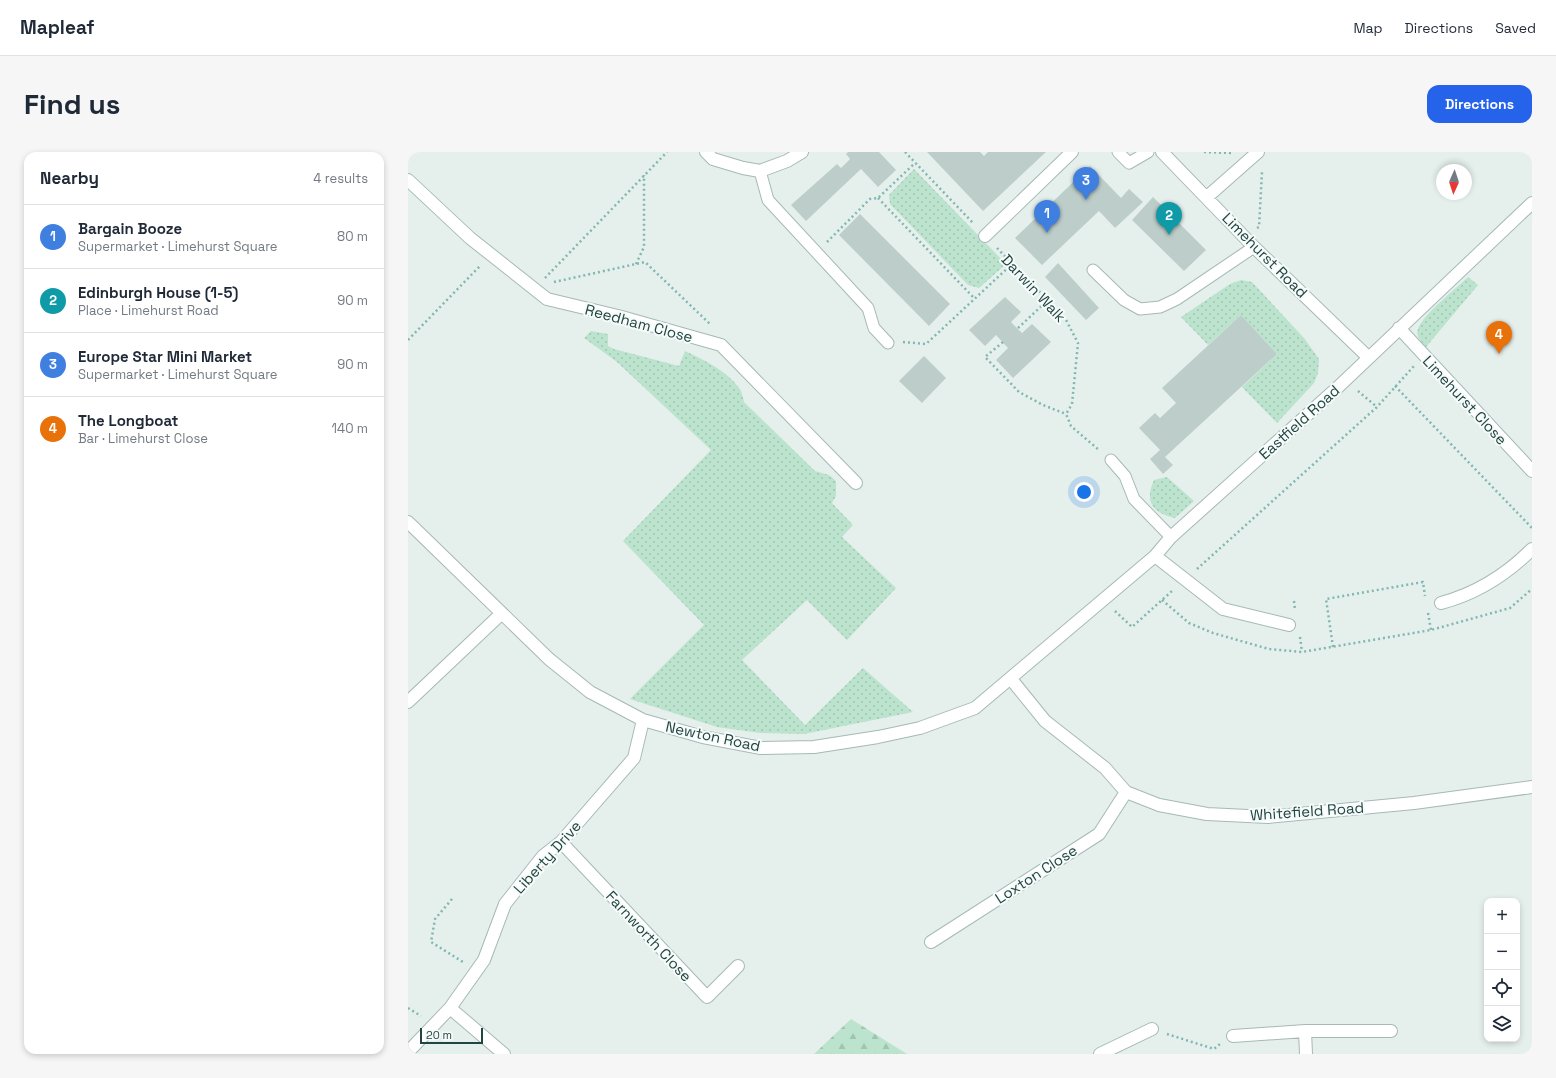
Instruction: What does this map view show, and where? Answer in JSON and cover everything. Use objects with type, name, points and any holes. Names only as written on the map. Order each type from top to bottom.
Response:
[{"type":"street","points":[[706,152],[713,158],[743,168],[760,171],[787,161],[802,152]]},
{"type":"street","points":[[985,236],[1072,152]]},
{"type":"street","name":"Limehurst Road","points":[[1162,152],[1250,243],[1368,357]]},
{"type":"street","points":[[1207,197],[1257,153]]},
{"type":"street","name":"Reedham Close","points":[[408,180],[470,238],[535,287],[547,299],[618,316],[721,345],[856,483]]},
{"type":"street","name":"Eastfield Road","points":[[1061,635],[1155,556],[1171,537],[1336,389],[1532,203]]},
{"type":"street","name":"Limehurst Close","points":[[1399,328],[1532,471]]},
{"type":"street","name":"Newton Road","points":[[408,522],[549,659],[590,692],[643,720],[703,737],[761,748],[814,747],[920,728],[975,708],[1061,635]]},
{"type":"street","points":[[1441,603],[1464,596],[1488,583],[1532,549]]},
{"type":"street","points":[[1155,556],[1223,609],[1289,625]]},
{"type":"street","points":[[408,702],[501,614]]},
{"type":"street","name":"Whitefield Road","points":[[1011,679],[1045,722],[1105,768],[1126,792],[1159,806],[1207,814],[1268,817],[1414,803],[1532,787]]},
{"type":"street","name":"Liberty Drive","points":[[408,1052],[450,1008],[484,960],[505,904],[543,856],[561,842],[634,758],[643,720]]},
{"type":"street","name":"Loxton Close","points":[[931,942],[1099,834],[1126,792]]},
{"type":"street","name":"Farnworth Close","points":[[561,842],[707,998],[738,966]]},
{"type":"street","points":[[450,1008],[504,1054]]},
{"type":"street","points":[[1100,1054],[1152,1029]]},
{"type":"street","points":[[1305,1031],[1306,1054]]},
{"type":"street","points":[[1233,1036],[1305,1031],[1391,1031]]},
{"type":"lane","points":[[1118,152],[1128,163],[1148,152]]},
{"type":"lane","points":[[760,171],[768,200],[868,308],[874,328],[888,343]]},
{"type":"lane","points":[[1093,270],[1124,300],[1140,309],[1160,307],[1177,298],[1250,243]]},
{"type":"lane","points":[[1111,460],[1125,476],[1134,499],[1171,537]]},
{"type":"path","points":[[535,287],[667,152]]},
{"type":"path","name":"Darwin Walk","points":[[905,152],[1065,318],[1078,343],[1072,404],[1066,414]]},
{"type":"path","points":[[1204,152],[1238,153]]},
{"type":"path","points":[[1250,243],[1259,226],[1260,174],[1266,167],[1257,153]]},
{"type":"path","points":[[817,253],[870,199],[878,198],[915,162]]},
{"type":"path","points":[[636,264],[644,247],[644,175]]},
{"type":"path","points":[[878,198],[975,299]]},
{"type":"path","points":[[408,340],[491,254]]},
{"type":"path","points":[[535,287],[645,262],[725,339],[721,345]]},
{"type":"path","points":[[888,343],[911,342],[926,344],[1012,264]]},
{"type":"path","points":[[1018,328],[1048,300]]},
{"type":"path","points":[[1003,342],[985,357],[1019,392],[1043,405],[1066,414],[1071,426],[1111,460]]},
{"type":"path","points":[[1111,608],[1132,627],[1377,407],[1424,356]]},
{"type":"path","points":[[1395,386],[1532,528]]},
{"type":"path","points":[[1336,389],[1346,401],[1359,391],[1377,407]]},
{"type":"path","points":[[1333,647],[1326,599],[1423,582],[1426,603]]},
{"type":"path","points":[[1162,600],[1189,623],[1213,633],[1269,649],[1302,652],[1431,630],[1510,608],[1532,589]]},
{"type":"path","points":[[1428,610],[1431,630]]},
{"type":"path","points":[[452,899],[435,919],[431,942],[476,970]]},
{"type":"path","points":[[1152,1029],[1214,1049],[1233,1036]]},
{"type":"green space","points":[[914,169],[1006,264],[979,288],[968,285],[890,204],[889,195]]},
{"type":"green space","points":[[1468,277],[1478,285],[1426,347],[1419,339],[1417,334],[1421,323],[1433,309]]},
{"type":"green space","points":[[1241,280],[1252,282],[1304,338],[1319,359],[1318,373],[1314,383],[1277,423],[1242,387],[1277,354],[1241,315],[1208,345],[1181,317],[1230,284]]},
{"type":"green space","points":[[591,331],[608,334],[608,346],[614,349],[679,366],[685,351],[714,366],[728,376],[740,389],[744,402],[815,471],[829,475],[836,481],[836,496],[832,503],[853,525],[842,537],[896,588],[847,640],[807,600],[742,660],[805,725],[863,668],[913,712],[804,734],[760,733],[717,727],[630,699],[704,625],[623,541],[711,450],[617,362],[584,338]]},
{"type":"green space","points":[[1167,477],[1194,501],[1175,518],[1167,516],[1156,510],[1150,500],[1151,488],[1154,480]]},
{"type":"green space","points":[[851,1019],[907,1054],[814,1054]]},
{"type":"building","points":[[848,152],[879,152],[896,170],[878,187],[861,169],[806,221],[791,205],[837,164],[841,168],[850,159],[846,154]]},
{"type":"building","points":[[927,152],[980,152],[984,156],[988,152],[1046,152],[983,211]]},
{"type":"building","points":[[1090,166],[1121,198],[1129,189],[1143,202],[1115,228],[1099,211],[1042,265],[1015,238]]},
{"type":"building","points":[[1153,197],[1206,250],[1184,271],[1132,220]]},
{"type":"building","points":[[860,214],[950,304],[929,326],[839,235]]},
{"type":"building","points":[[1058,263],[1099,308],[1086,320],[1045,277]]},
{"type":"building","points":[[1005,297],[1021,312],[1011,322],[1022,333],[1032,324],[1051,342],[1013,378],[996,360],[1008,348],[996,335],[985,346],[969,330]]},
{"type":"building","points":[[1241,315],[1277,354],[1165,457],[1173,465],[1163,474],[1150,459],[1160,450],[1139,428],[1155,413],[1160,418],[1176,403],[1162,388]]},
{"type":"building","points":[[924,356],[946,378],[922,403],[899,381]]},
{"type":"place","name":"Europe Star Mini Market","points":[[1086,200]]},
{"type":"place","name":"Bargain Booze","points":[[1047,233]]},
{"type":"place","name":"Edinburgh House (1-5)","points":[[1169,235]]},
{"type":"place","name":"The Longboat","points":[[1499,354]]}]
